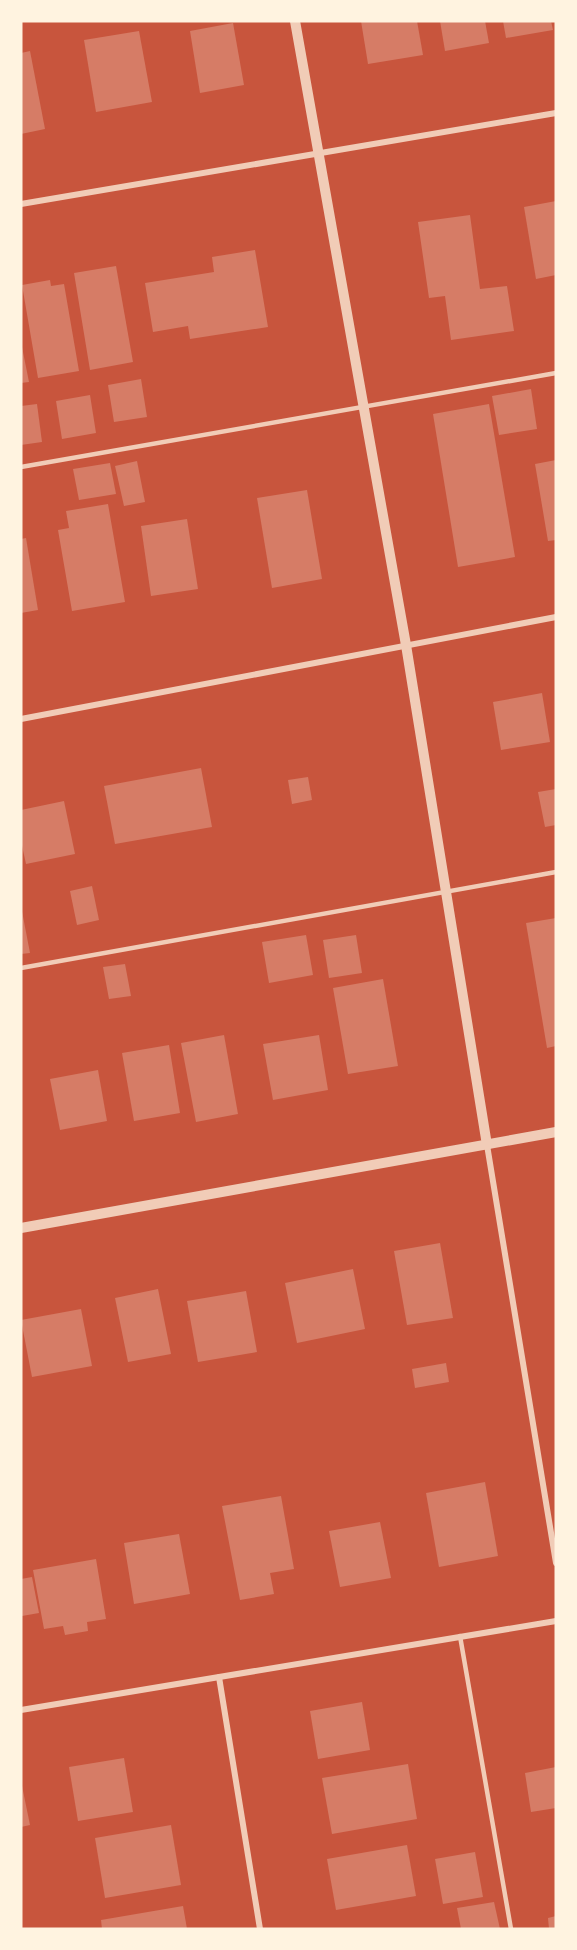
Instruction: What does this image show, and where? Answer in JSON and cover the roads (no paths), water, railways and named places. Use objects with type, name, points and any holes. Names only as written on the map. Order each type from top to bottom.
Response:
[{"type":"street","points":[[295,21],[406,645],[556,1563]]},
{"type":"street","points":[[21,204],[556,113]]},
{"type":"street","points":[[21,719],[556,617]]},
{"type":"street","points":[[21,1228],[556,1132]]},
{"type":"street","points":[[21,1710],[556,1621]]},
{"type":"street","points":[[219,1677],[260,1929]]},
{"type":"lane","points":[[21,467],[556,373]]},
{"type":"lane","points":[[21,968],[556,872]]},
{"type":"lane","points":[[460,1636],[511,1929]]}]
